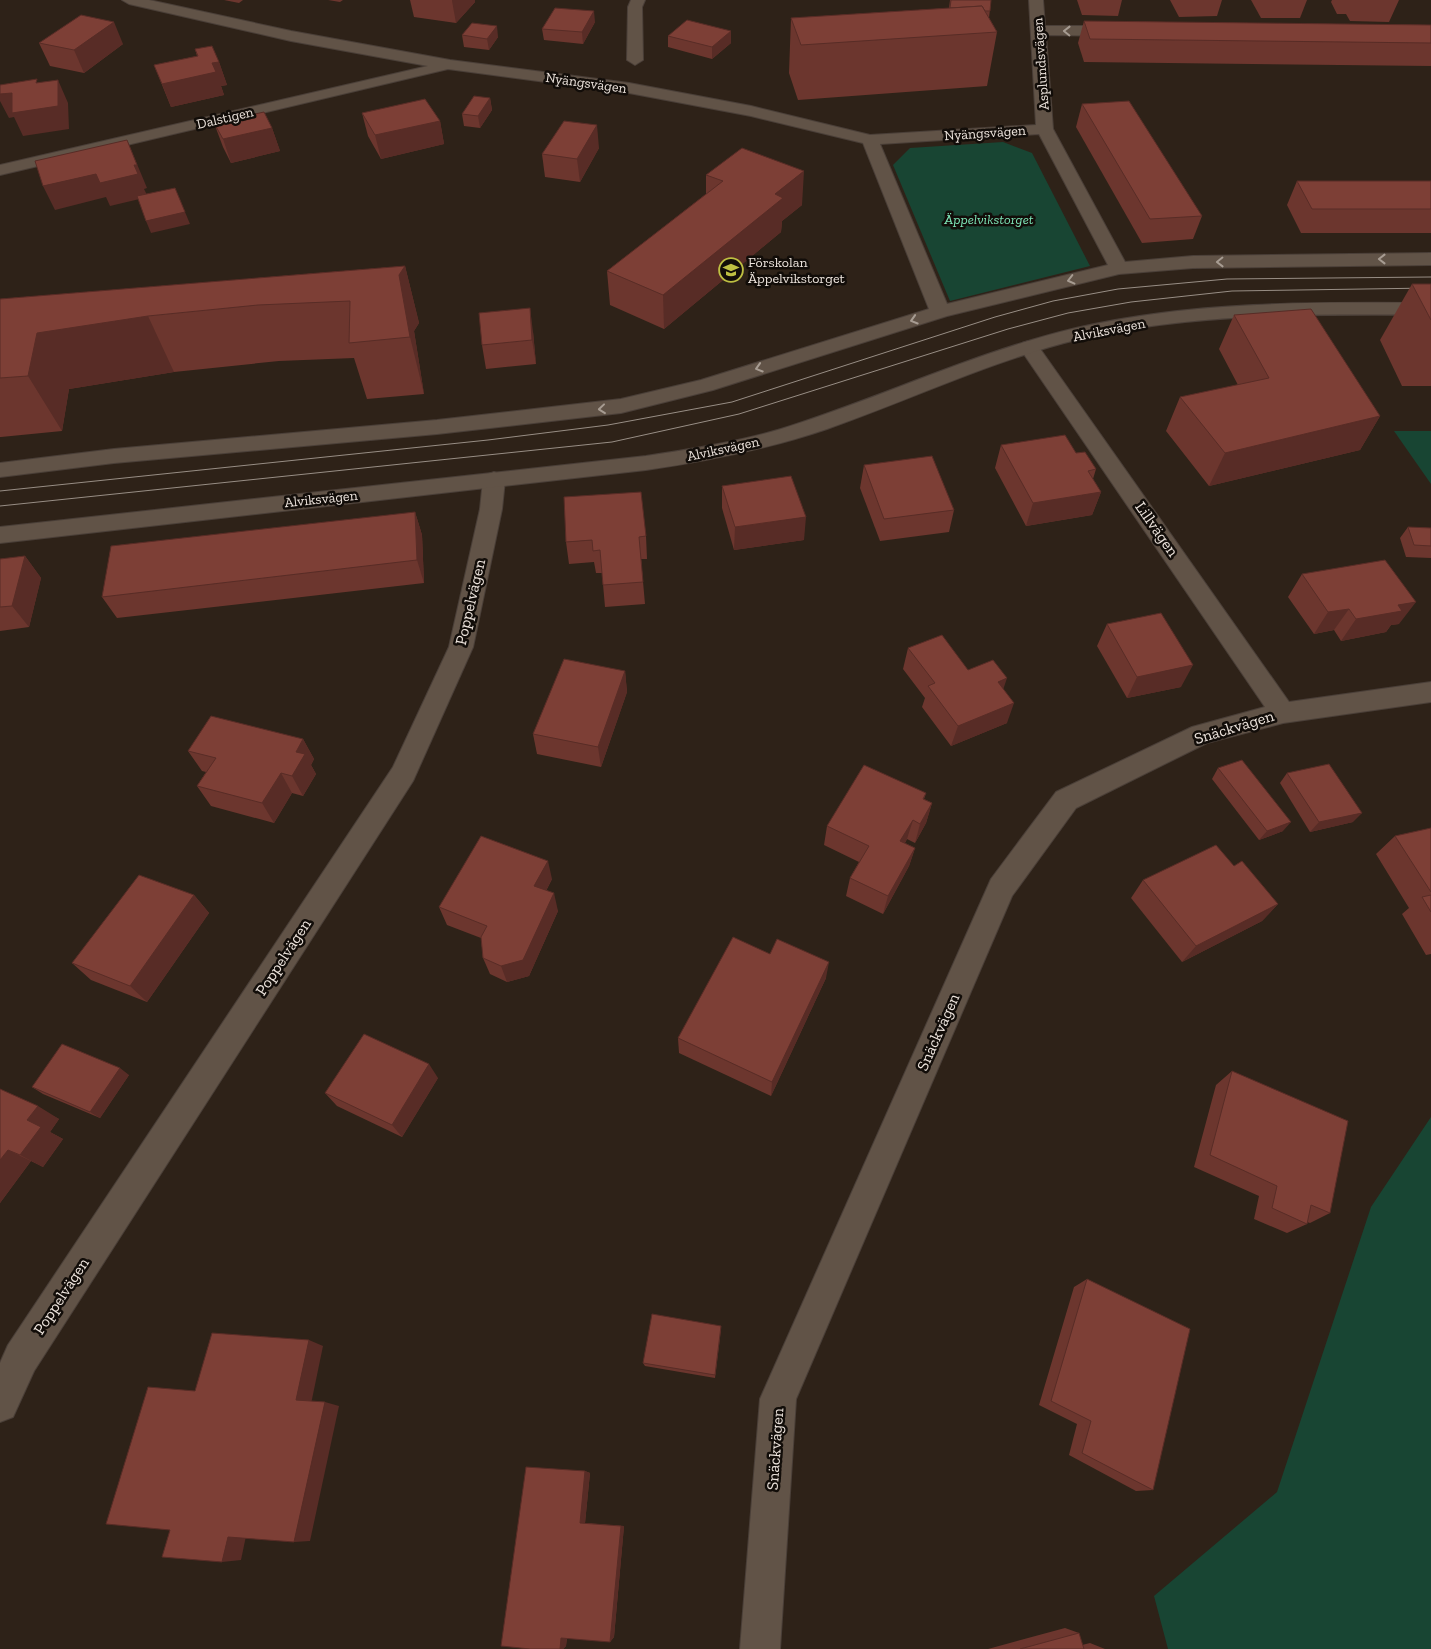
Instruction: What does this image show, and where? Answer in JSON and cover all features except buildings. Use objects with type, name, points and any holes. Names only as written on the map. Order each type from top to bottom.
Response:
[{"type":"street","name":"Nyängsvägen","points":[[129,0],[291,36],[450,65],[629,88],[751,111],[870,140],[1045,129]]},
{"type":"street","points":[[635,60],[634,6],[638,0]]},
{"type":"street","name":"Asplundsvägen","points":[[1036,0],[1045,129]]},
{"type":"street","points":[[1039,30],[1138,31]]},
{"type":"street","name":"Dalstigen","points":[[0,170],[450,65]]},
{"type":"street","points":[[1045,129],[1119,268]]},
{"type":"street","points":[[870,140],[940,312]]},
{"type":"street","points":[[0,470],[114,456],[437,428],[621,406],[706,385],[940,312],[1119,268],[1193,262],[1431,260]]},
{"type":"street","name":"Alviksvägen","points":[[0,535],[717,453],[819,424],[1029,347],[1088,332],[1200,316],[1255,312],[1431,309]]},
{"type":"street","name":"Lillvägen","points":[[1029,347],[1283,713]]},
{"type":"street","name":"Poppelvägen","points":[[0,1404],[21,1358],[404,773],[461,647],[492,509],[494,480]]},
{"type":"street","name":"Snäckvägen","points":[[760,1649],[778,1398],[1001,888],[1066,800],[1201,734],[1283,713],[1431,692]]},
{"type":"green space","name":"Äppelvikstorget","points":[[1003,142],[1032,153],[1090,266],[950,301],[893,165],[910,148]]},
{"type":"green space","points":[[1394,431],[1431,431],[1431,484]]},
{"type":"green space","points":[[1431,1117],[1431,1649],[1168,1649],[1154,1596],[1277,1492],[1371,1207]]},
{"type":"tram line","points":[[0,491],[488,440],[608,425],[732,402],[995,317],[1053,301],[1118,289],[1227,279],[1431,277]]},
{"type":"tram line","points":[[0,506],[612,442],[739,414],[1008,329],[1068,313],[1131,302],[1232,291],[1431,288]]},
{"type":"place","name":"Förskolan Äppelvikstorget","points":[[731,270]]}]
